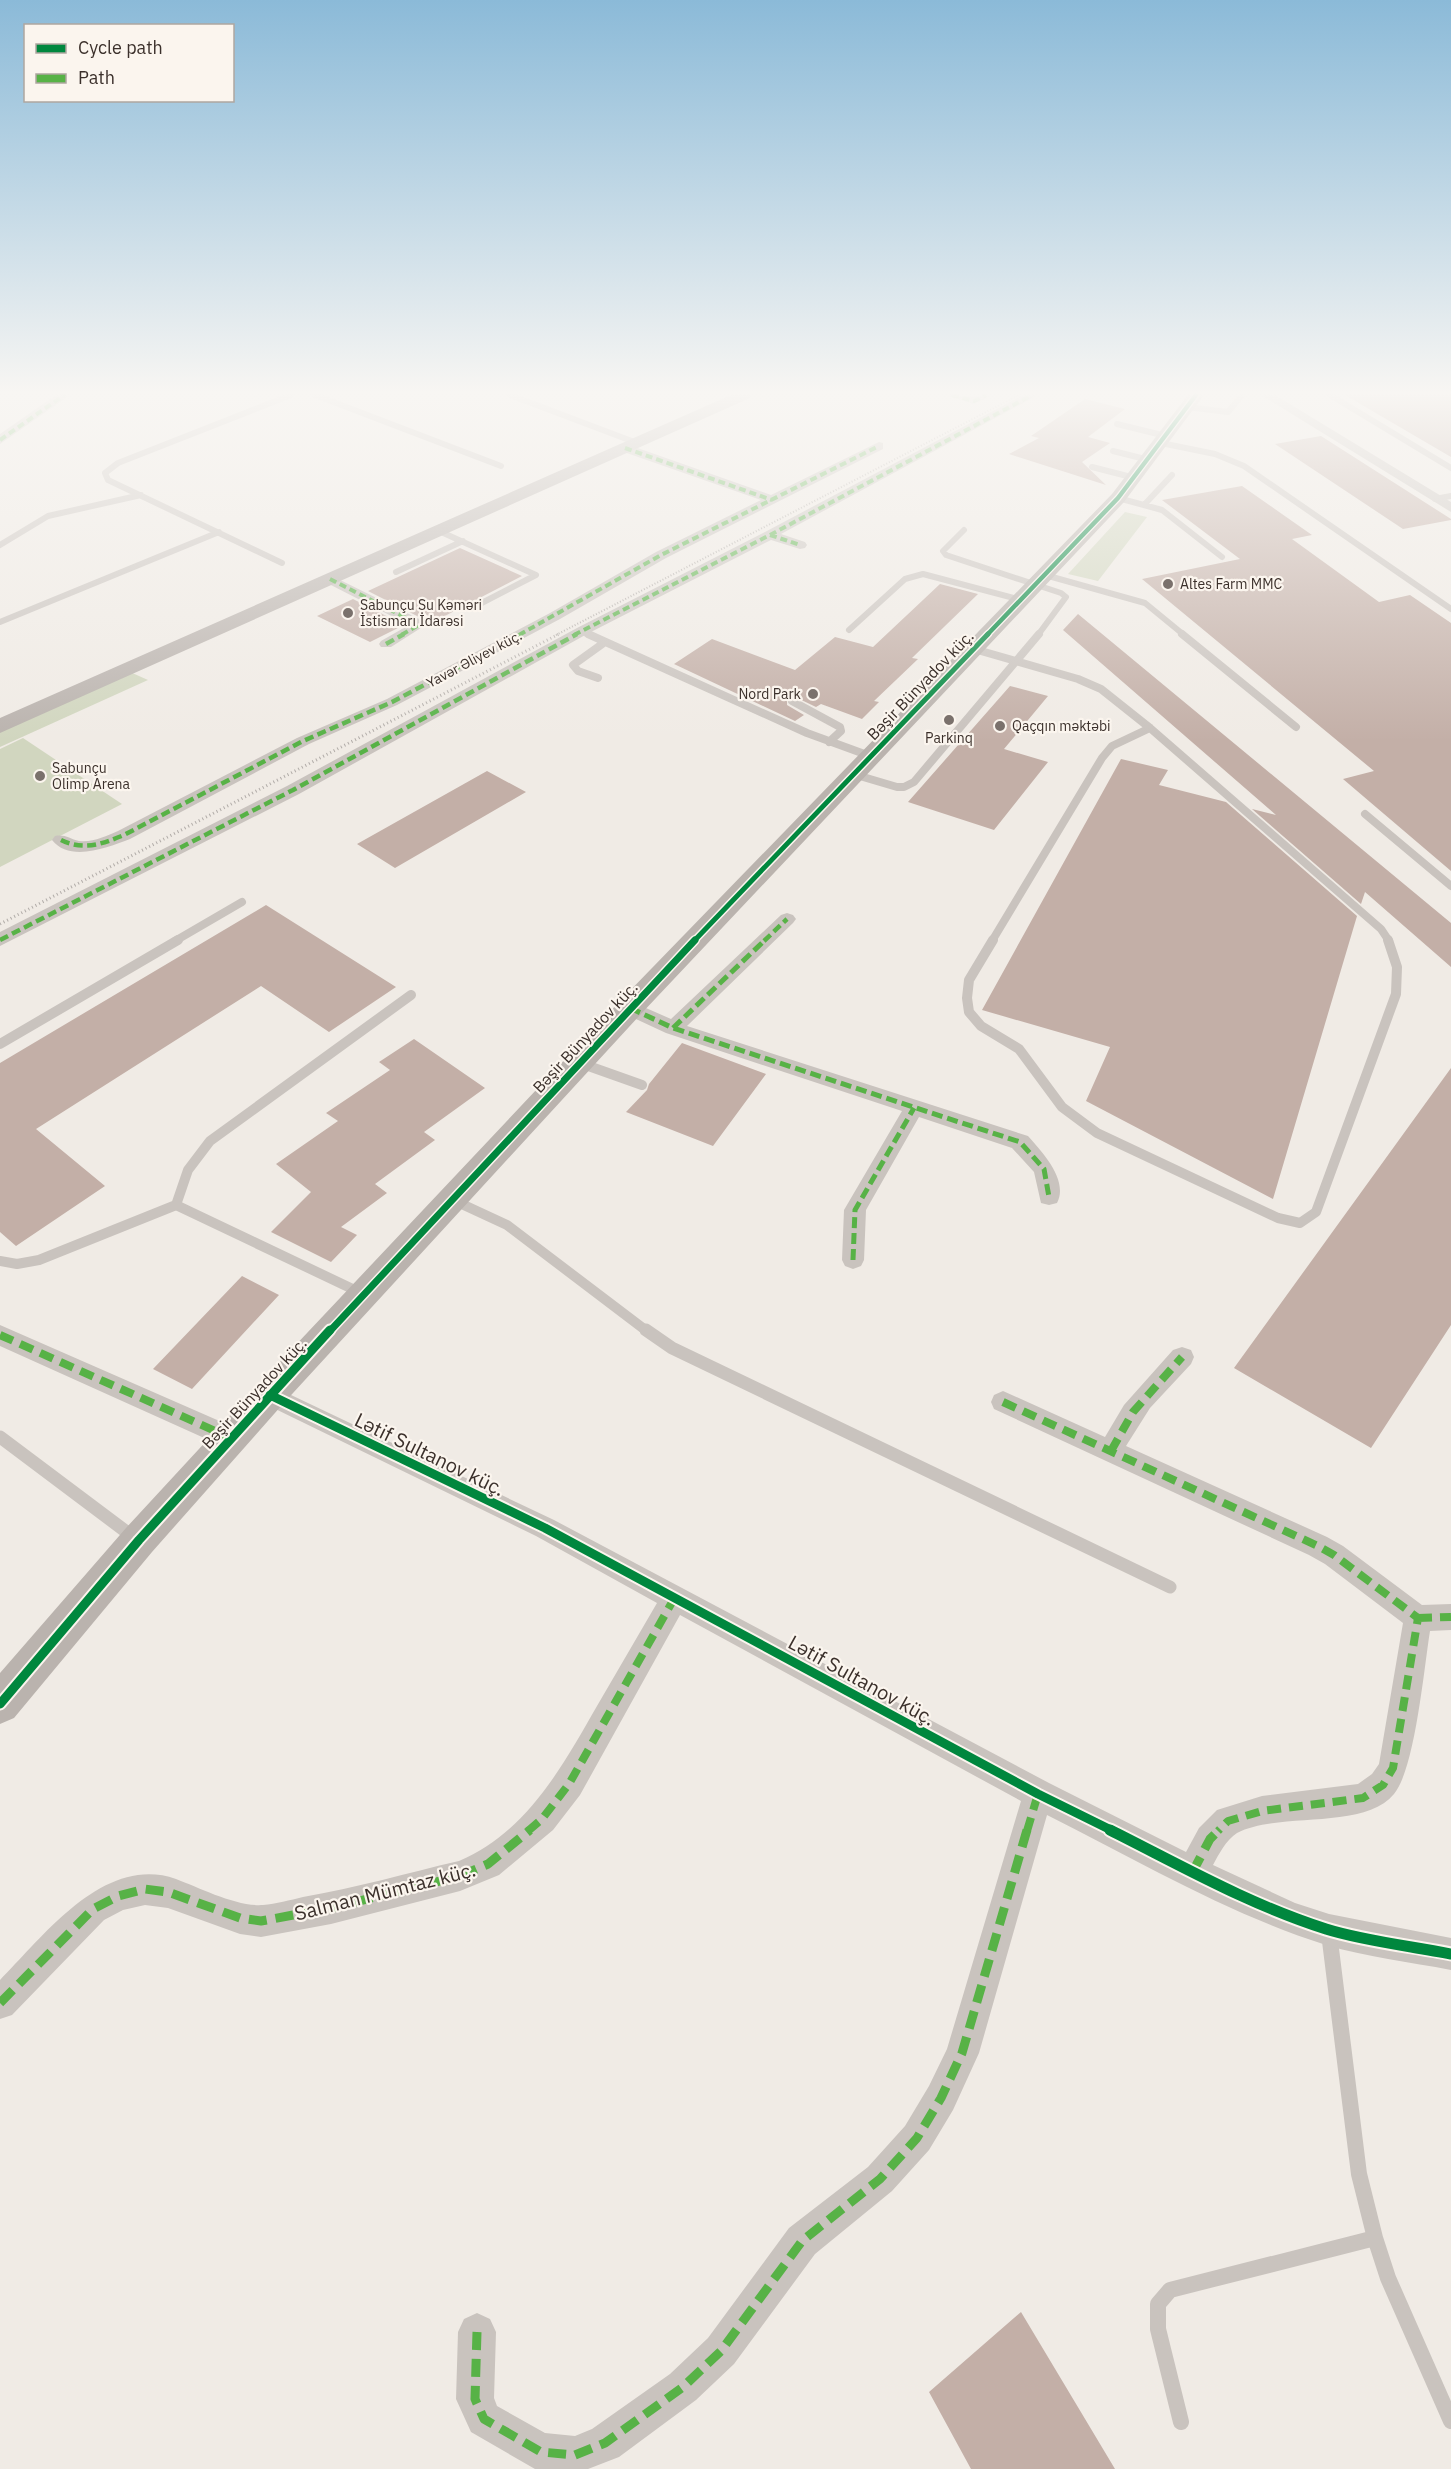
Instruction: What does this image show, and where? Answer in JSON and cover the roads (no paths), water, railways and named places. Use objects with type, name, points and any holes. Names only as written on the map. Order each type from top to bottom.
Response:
[{"type":"street","points":[[0,726],[485,510]]},
{"type":"street","name":"Yavər Əliyev küç.","points":[[61,840],[73,847],[86,848],[124,835],[303,741],[392,702],[555,616],[661,555],[751,510]]},
{"type":"street","points":[[0,940],[293,790],[582,631],[816,510]]},
{"type":"street","name":"Bəşir Bünyadov küç.","points":[[0,1704],[139,1540],[270,1395],[630,1008],[1033,587],[1110,510]]},
{"type":"street","points":[[770,535],[800,545]]},
{"type":"street","points":[[330,579],[414,622],[417,626],[411,632],[386,644]]},
{"type":"street","points":[[673,1028],[788,919]]},
{"type":"street","points":[[630,1008],[673,1028],[1020,1142],[1044,1169],[1049,1197]]},
{"type":"street","points":[[853,1260],[855,1210],[914,1108]]},
{"type":"street","points":[[0,1335],[231,1438]]},
{"type":"street","points":[[1111,1451],[1119,1429],[1182,1358]]},
{"type":"street","name":"Lətif Sultanov küç.","points":[[270,1395],[545,1528],[1038,1794],[1192,1873],[1293,1918],[1329,1929],[1451,1954]]},
{"type":"street","points":[[1003,1402],[1318,1546],[1334,1555],[1418,1618],[1451,1617]]},
{"type":"street","name":"Salman Mümtaz küç.","points":[[0,2003],[93,1909],[118,1896],[145,1889],[168,1892],[240,1918],[261,1921],[331,1908],[460,1876],[488,1864],[542,1819],[569,1784],[675,1597]]},
{"type":"street","points":[[1192,1873],[1210,1839],[1228,1821],[1262,1811],[1363,1798],[1383,1785],[1393,1768],[1418,1618]]},
{"type":"street","points":[[477,2332],[475,2399],[484,2419],[541,2452],[574,2455],[605,2443],[683,2387],[721,2351],[802,2241],[888,2171],[917,2138],[941,2098],[962,2053],[1038,1794]]},
{"type":"lane","points":[[0,545],[48,516],[74,510]]},
{"type":"lane","points":[[173,510],[282,563]]},
{"type":"lane","points":[[1166,510],[1168,514],[1222,557]]},
{"type":"lane","points":[[1308,510],[1451,609]]},
{"type":"lane","points":[[582,631],[829,742],[897,787],[908,786],[1017,662],[1066,600],[1061,593],[1033,587],[946,555],[943,551],[964,530]]},
{"type":"lane","points":[[439,531],[536,575],[472,608]]},
{"type":"lane","points":[[0,622],[219,532]]},
{"type":"lane","points":[[396,572],[463,541]]},
{"type":"lane","points":[[849,630],[905,579],[915,574],[1133,598],[1145,603],[1296,728]]},
{"type":"lane","points":[[597,678],[578,671],[573,665],[605,642]]},
{"type":"lane","points":[[974,649],[1078,680],[1101,689],[1116,699],[1150,728],[1381,929],[1394,947],[1400,967],[1396,994],[1316,1212],[1300,1223],[1278,1218],[1074,1120],[1054,1099],[1018,1047],[1001,1036],[981,1028],[971,1015],[966,1003],[969,980],[1102,758],[1112,746],[1150,728]]},
{"type":"lane","points":[[792,701],[840,727],[841,731],[829,742]]},
{"type":"lane","points":[[1365,814],[1451,886]]},
{"type":"lane","points":[[0,1044],[242,902]]},
{"type":"lane","points":[[176,1205],[184,1175],[193,1158],[210,1141],[411,995]]},
{"type":"lane","points":[[580,1062],[642,1085]]},
{"type":"lane","points":[[453,1200],[507,1225],[632,1321],[672,1348],[1170,1587]]},
{"type":"lane","points":[[0,1262],[17,1264],[39,1260],[176,1205],[364,1295]]},
{"type":"lane","points":[[0,1437],[139,1540]]},
{"type":"lane","points":[[1329,1929],[1359,2174],[1388,2278],[1451,2421]]},
{"type":"lane","points":[[1180,2422],[1158,2329],[1158,2304],[1170,2290],[1375,2238]]},
{"type":"railway","points":[[556,635],[797,510]]},
{"type":"railway","points":[[0,924],[559,634]]},
{"type":"place","name":"Altes Farm MMC","points":[[1168,584]]},
{"type":"place","name":"Sabunçu Su Kəməri İstismarı İdarəsi","points":[[348,613]]},
{"type":"place","name":"Nord Park","points":[[813,694]]},
{"type":"place","name":"Parkinq","points":[[949,720]]},
{"type":"place","name":"Qaçqın məktəbi","points":[[1000,726]]},
{"type":"place","name":"Sabunçu Olimp Arena","points":[[40,776]]}]
